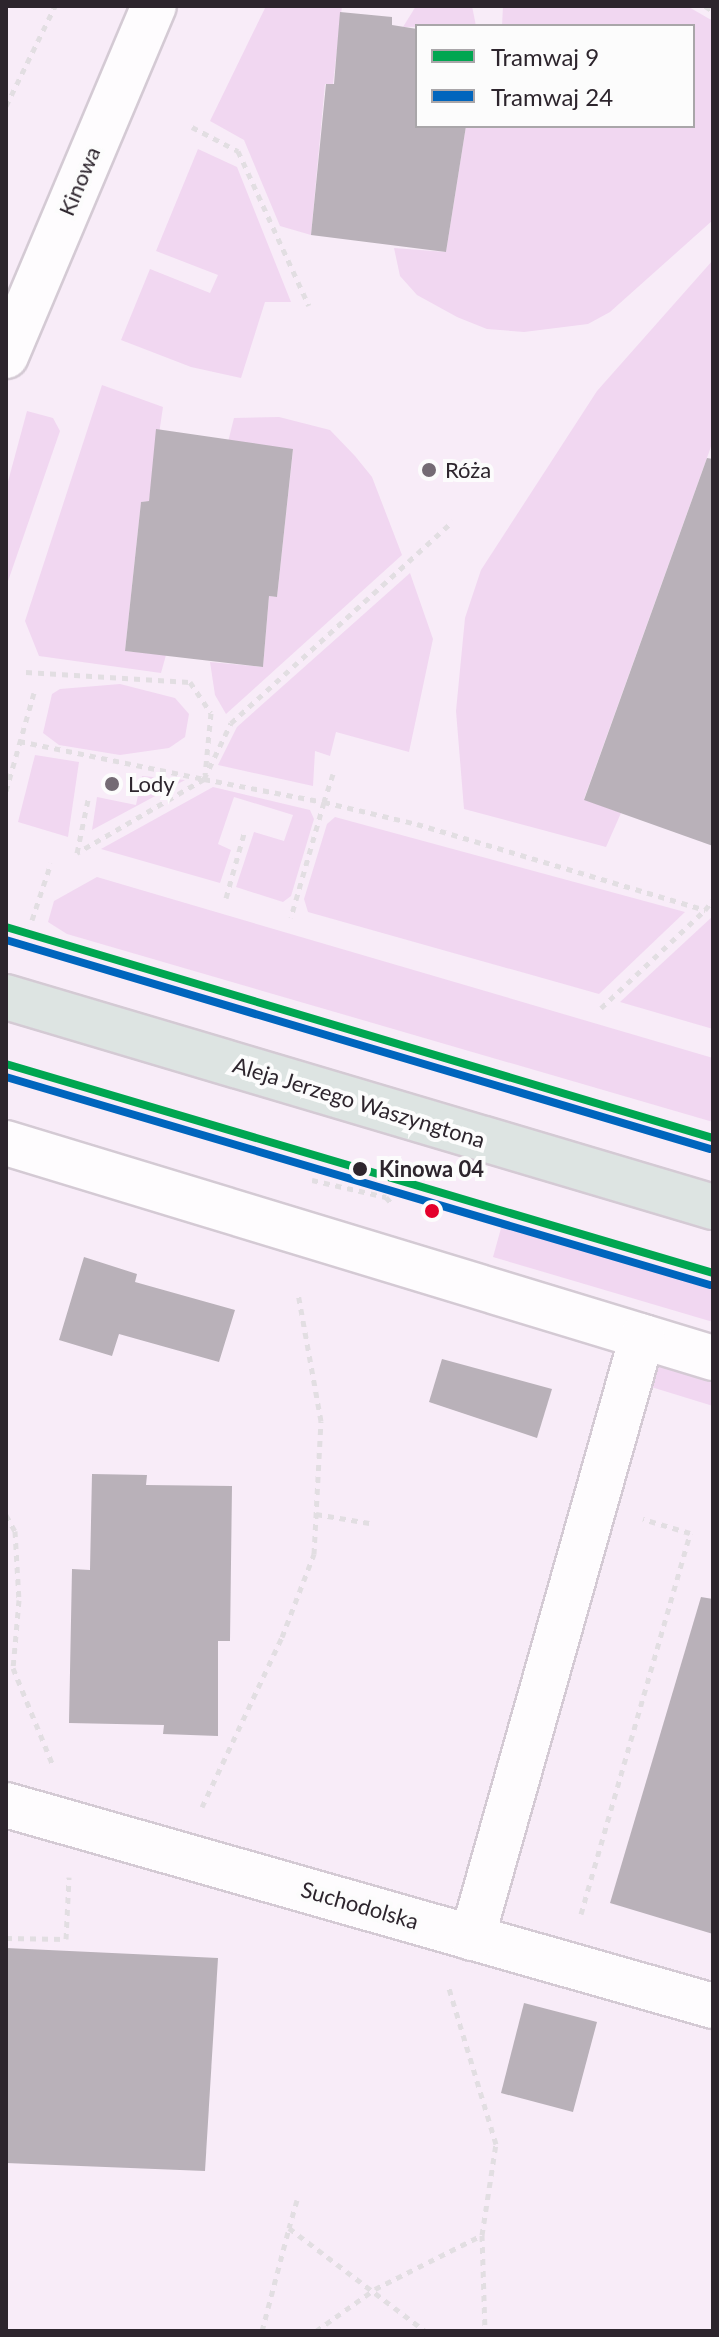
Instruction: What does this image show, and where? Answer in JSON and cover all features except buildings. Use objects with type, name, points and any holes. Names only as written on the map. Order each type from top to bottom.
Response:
[{"type":"main road","name":"Aleja Jerzego Waszyngtona","points":[[6,997],[713,1207]]},
{"type":"street","name":"Kinowa","points":[[6,356],[154,6]]},
{"type":"street","points":[[6,1143],[713,1358]]},
{"type":"street","points":[[459,1953],[642,1337]]},
{"type":"street","name":"Suchodolska","points":[[6,1805],[459,1953],[713,2006]]},
{"type":"path","points":[[6,106],[55,6]]},
{"type":"path","points":[[705,6],[713,11]]},
{"type":"path","points":[[192,127],[238,151],[309,306]]},
{"type":"path","points":[[89,795],[77,853],[204,779],[231,723],[453,521]]},
{"type":"path","points":[[26,672],[190,682],[211,713],[204,779]]},
{"type":"path","points":[[6,791],[34,693]]},
{"type":"path","points":[[19,741],[324,802],[417,824],[705,910]]},
{"type":"path","points":[[291,917],[333,774]]},
{"type":"path","points":[[226,898],[245,830]]},
{"type":"path","points":[[32,920],[51,863]]},
{"type":"path","points":[[601,1008],[713,900]]},
{"type":"path","points":[[195,1822],[282,1637],[314,1554],[321,1421],[298,1293]]},
{"type":"path","points":[[577,1926],[690,1533],[593,1505]]},
{"type":"path","points":[[316,1514],[369,1523]]},
{"type":"path","points":[[6,1515],[15,1531],[19,1600],[13,1668],[54,1767]]},
{"type":"path","points":[[6,1664],[13,1668]]},
{"type":"path","points":[[6,1938],[66,1939],[69,1863]]},
{"type":"path","points":[[459,1953],[449,2000],[496,2144],[482,2235],[485,2331]]},
{"type":"path","points":[[262,2331],[297,2200]]},
{"type":"path","points":[[289,2228],[375,2289],[425,2331]]},
{"type":"path","points":[[316,2331],[375,2289],[482,2235]]},
{"type":"shaded area","points":[[266,6],[342,6],[333,84],[325,84],[311,235],[280,226],[244,140],[210,121]]},
{"type":"shaded area","points":[[416,6],[472,6],[476,24],[415,24],[415,27],[403,27]]},
{"type":"shaded area","points":[[503,6],[687,6],[713,21],[713,220],[610,312],[588,324],[524,332],[487,329],[417,295],[400,276],[394,248],[446,252],[466,128],[695,128],[695,24],[502,24]]},
{"type":"shaded area","points":[[198,149],[237,167],[291,302],[265,302],[241,378],[191,367],[121,340],[150,269],[210,293],[218,275],[156,251]]},
{"type":"shaded area","points":[[713,260],[713,441],[584,799],[621,813],[606,847],[464,809],[456,711],[465,618],[481,570],[597,391]]},
{"type":"shaded area","points":[[102,385],[163,407],[149,501],[141,502],[125,651],[166,655],[161,673],[39,656],[25,621]]},
{"type":"shaded area","points":[[27,411],[53,418],[60,431],[6,587],[6,489]]},
{"type":"shaded area","points":[[279,417],[330,430],[355,456],[372,477],[402,555],[226,714],[215,695],[210,662],[263,667],[269,596],[277,597],[293,450],[228,442],[234,418]]},
{"type":"shaded area","points":[[410,573],[433,639],[409,752],[336,732],[330,756],[315,751],[313,786],[218,765],[237,727]]},
{"type":"shaded area","points":[[120,684],[175,698],[189,714],[185,737],[169,748],[120,755],[59,745],[43,733],[52,694],[60,689]]},
{"type":"shaded area","points":[[35,755],[79,762],[68,837],[18,822]]},
{"type":"shaded area","points":[[142,776],[185,780],[92,830],[97,797],[136,805]]},
{"type":"shaded area","points":[[213,787],[310,810],[314,819],[291,896],[283,902],[236,887],[254,832],[284,841],[293,815],[234,797],[218,844],[231,850],[220,883],[101,849]]},
{"type":"shaded area","points":[[335,817],[685,912],[599,994],[308,912],[304,899],[327,824]]},
{"type":"shaded area","points":[[97,877],[713,1058],[713,1122],[67,934],[48,922],[54,901]]},
{"type":"shaded area","points":[[713,916],[713,1029],[620,1002]]},
{"type":"shaded area","points":[[503,1221],[713,1284],[713,1322],[493,1257]]},
{"type":"shaded area","points":[[658,1364],[713,1382],[713,1406],[635,1382],[649,1365]]},
{"type":"tram line","name":"9","points":[[6,927],[713,1138]]},
{"type":"tram line","name":"24","points":[[6,940],[710,1149]]},
{"type":"tram line","name":"9","points":[[6,1064],[713,1273]]},
{"type":"tram line","name":"24","points":[[6,1077],[710,1285]]},
{"type":"place","name":"Róża","points":[[429,470]]},
{"type":"place","name":"Lody","points":[[112,784]]},
{"type":"place","name":"Kinowa 04","points":[[360,1169]]}]
